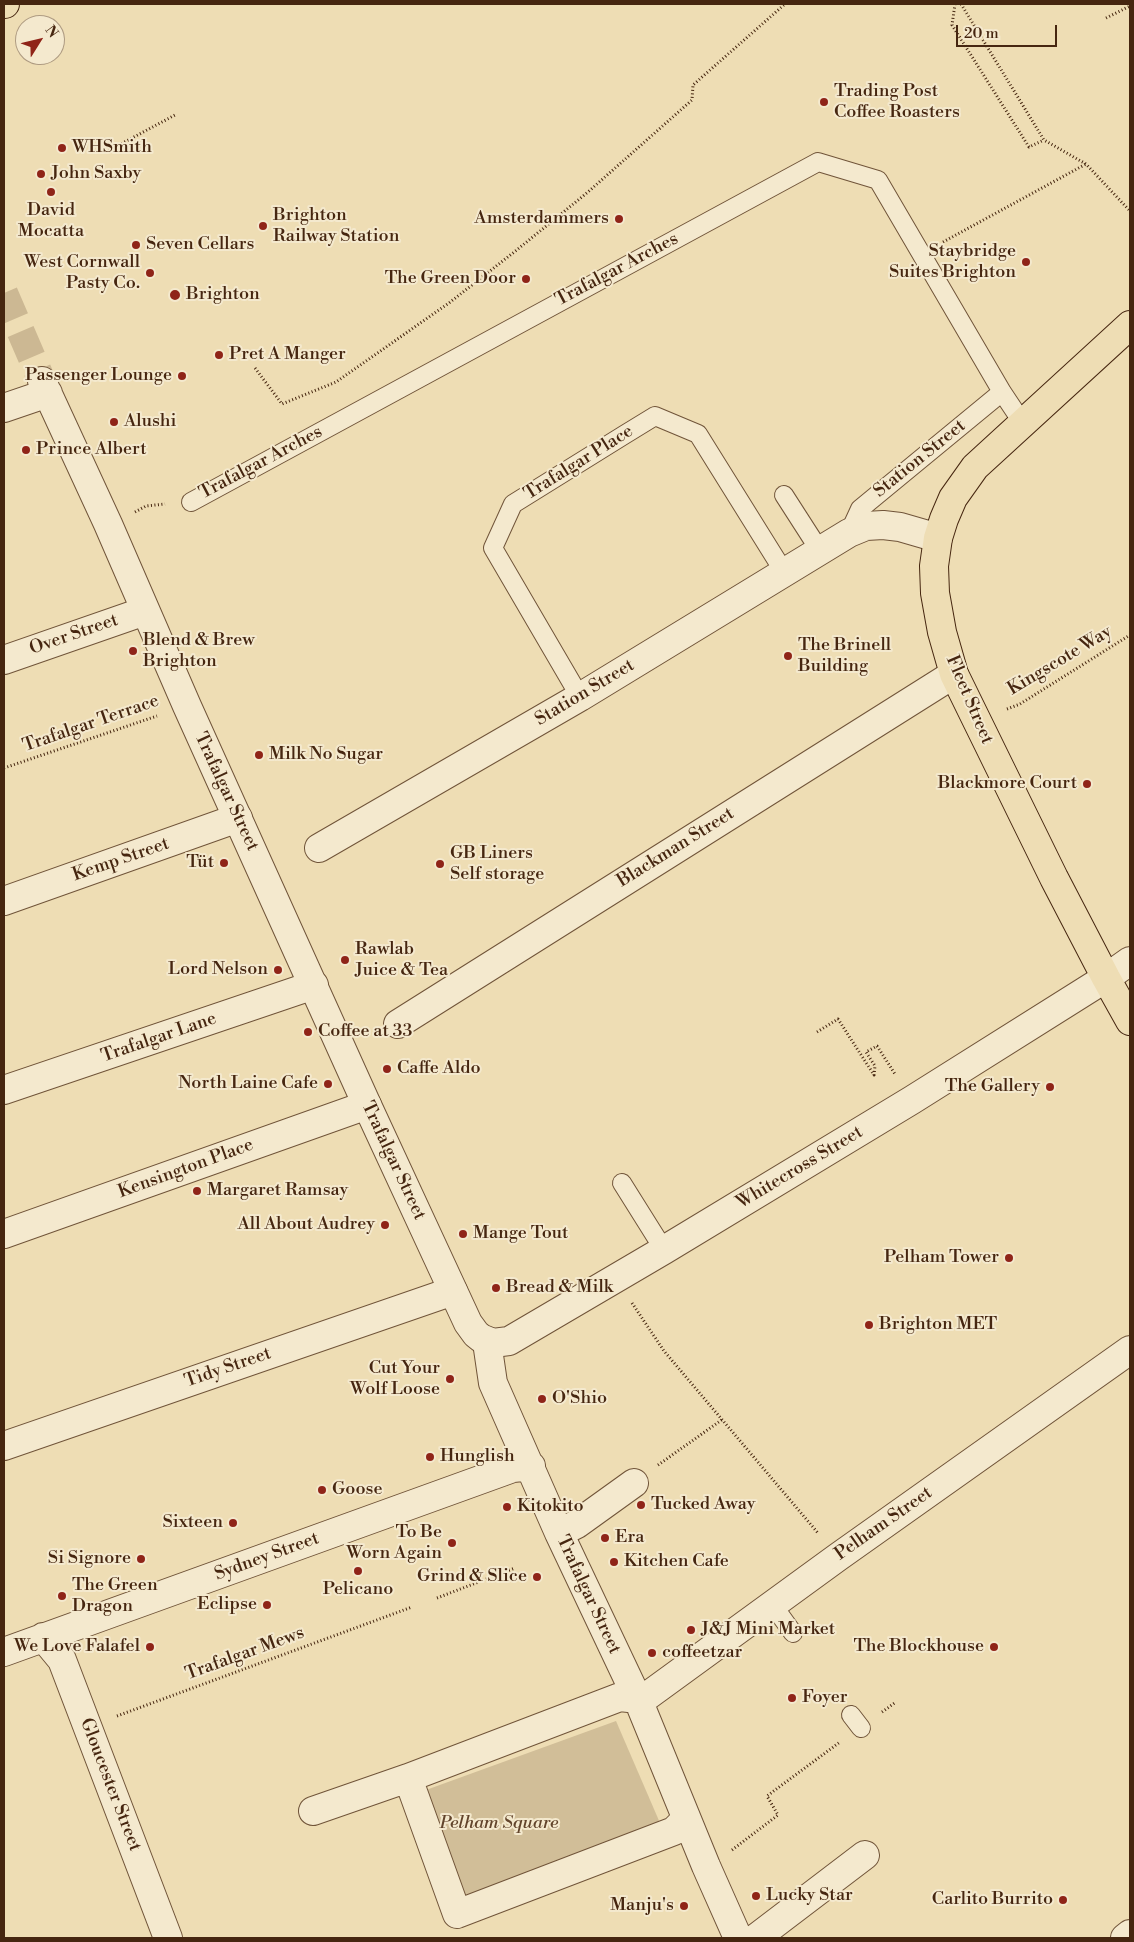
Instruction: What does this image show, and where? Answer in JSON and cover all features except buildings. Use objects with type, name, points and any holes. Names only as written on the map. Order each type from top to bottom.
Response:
[{"type":"main road","name":"Fleet Street","points":[[1130,325],[975,467],[953,498],[938,538],[934,566],[935,592],[942,632],[954,674],[1106,978],[1130,1021]]},
{"type":"street","name":"Trafalgar Street","points":[[4,408],[45,387],[108,524],[186,706],[453,1291],[472,1329],[487,1342],[493,1383],[559,1533],[638,1700],[686,1819],[738,1938]]},
{"type":"street","name":"Station Street","points":[[319,848],[580,697],[849,533],[866,526],[883,525],[900,527],[938,538]]},
{"type":"street","name":"Over Street","points":[[4,660],[145,611]]},
{"type":"street","name":"Blackman Street","points":[[398,1024],[954,674]]},
{"type":"street","name":"Kemp Street","points":[[4,901],[238,818]]},
{"type":"street","name":"Whitecross Street","points":[[487,1342],[499,1343],[509,1341],[664,1250],[912,1100],[1130,961]]},
{"type":"street","name":"Trafalgar Lane","points":[[4,1090],[314,986]]},
{"type":"street","name":"Kensington Place","points":[[4,1234],[367,1105]]},
{"type":"street","name":"Tidy Street","points":[[4,1446],[453,1291]]},
{"type":"street","name":"Pelham Street","points":[[638,1700],[1130,1350]]},
{"type":"street","name":"Sydney Street","points":[[4,1652],[514,1468],[531,1466]]},
{"type":"street","points":[[559,1533],[577,1524],[634,1483]]},
{"type":"street","name":"Gloucester Street","points":[[43,1637],[62,1660],[168,1938]]},
{"type":"street","points":[[312,1811],[408,1778],[620,1697],[638,1700]]},
{"type":"street","points":[[408,1778],[457,1914],[674,1831],[686,1819]]},
{"type":"street","points":[[756,1938],[864,1855]]},
{"type":"street","points":[[1125,1938],[1130,1934]]},
{"type":"lane","name":"Trafalgar Arches","points":[[191,502],[818,162],[878,180],[1002,392],[1022,422]]},
{"type":"lane","name":"Station Street","points":[[849,533],[860,509],[1002,392]]},
{"type":"lane","name":"Trafalgar Place","points":[[580,697],[493,548],[513,504],[655,416],[698,434],[784,572]]},
{"type":"lane","points":[[784,495],[820,551]]},
{"type":"lane","points":[[622,1184],[664,1250]]},
{"type":"lane","points":[[772,1604],[793,1634]]},
{"type":"path","points":[[255,368],[282,404],[336,382],[449,303],[518,250],[588,192],[692,100],[693,85],[785,4]]},
{"type":"path","points":[[955,4],[952,25],[1029,148],[1044,140]]},
{"type":"path","points":[[961,4],[1044,140],[1086,164],[1130,211]]},
{"type":"path","points":[[1106,18],[1130,6]]},
{"type":"path","points":[[106,152],[175,115]]},
{"type":"path","points":[[921,254],[1086,164]]},
{"type":"path","name":"Trafalgar Arches","points":[[108,524],[146,506],[191,502]]},
{"type":"path","name":"Kingscote Way","points":[[975,719],[1020,704],[1130,635]]},
{"type":"path","name":"Trafalgar Terrace","points":[[4,768],[186,706]]},
{"type":"path","points":[[817,1032],[838,1019],[874,1075],[875,1066],[866,1052],[877,1046],[890,1065]]},
{"type":"path","points":[[615,1278],[664,1351],[838,1557]]},
{"type":"path","points":[[634,1483],[723,1419]]},
{"type":"path","points":[[437,1598],[515,1568]]},
{"type":"path","name":"Trafalgar Mews","points":[[87,1727],[412,1608]]},
{"type":"path","points":[[706,1866],[721,1858],[778,1815],[767,1796],[856,1721],[896,1702]]},
{"type":"green space","name":"Pelham Square","points":[[616,1721],[660,1823],[464,1897],[426,1790]]},
{"type":"tunnel","points":[[4,293],[42,381]]},
{"type":"place","name":"Trading Post Coffee Roasters","points":[[824,102]]},
{"type":"place","name":"WHSmith","points":[[62,148]]},
{"type":"place","name":"John Saxby","points":[[41,174]]},
{"type":"place","name":"David Mocatta","points":[[51,192]]},
{"type":"place","name":"Amsterdammers","points":[[619,219]]},
{"type":"place","name":"Brighton Railway Station","points":[[263,226]]},
{"type":"place","name":"Seven Cellars","points":[[136,245]]},
{"type":"place","name":"Staybridge Suites Brighton","points":[[1026,262]]},
{"type":"place","name":"West Cornwall Pasty Co.","points":[[150,273]]},
{"type":"place","name":"The Green Door","points":[[526,279]]},
{"type":"place","name":"Brighton","points":[[175,295]]},
{"type":"place","name":"Pret A Manger","points":[[219,355]]},
{"type":"place","name":"Passenger Lounge","points":[[182,376]]},
{"type":"place","name":"Alushi","points":[[114,422]]},
{"type":"place","name":"Prince Albert","points":[[26,450]]},
{"type":"place","name":"Blend & Brew Brighton","points":[[133,651]]},
{"type":"place","name":"The Brinell Building","points":[[788,656]]},
{"type":"place","name":"Milk No Sugar","points":[[259,755]]},
{"type":"place","name":"Blackmore Court","points":[[1087,784]]},
{"type":"place","name":"Tüt","points":[[224,863]]},
{"type":"place","name":"GB Liners Self storage","points":[[440,864]]},
{"type":"place","name":"Rawlab Juice & Tea","points":[[345,960]]},
{"type":"place","name":"Lord Nelson","points":[[278,970]]},
{"type":"place","name":"Coffee at 33","points":[[308,1032]]},
{"type":"place","name":"Caffe Aldo","points":[[387,1069]]},
{"type":"place","name":"North Laine Cafe","points":[[328,1084]]},
{"type":"place","name":"The Gallery","points":[[1050,1087]]},
{"type":"place","name":"Margaret Ramsay","points":[[197,1191]]},
{"type":"place","name":"All About Audrey","points":[[385,1225]]},
{"type":"place","name":"Mange Tout","points":[[463,1234]]},
{"type":"place","name":"Pelham Tower","points":[[1009,1258]]},
{"type":"place","name":"Bread & Milk","points":[[496,1288]]},
{"type":"place","name":"Brighton MET","points":[[869,1325]]},
{"type":"place","name":"Cut Your Wolf Loose","points":[[450,1379]]},
{"type":"place","name":"O'Shio","points":[[542,1399]]},
{"type":"place","name":"Hunglish","points":[[430,1457]]},
{"type":"place","name":"Goose","points":[[322,1490]]},
{"type":"place","name":"Tucked Away","points":[[641,1505]]},
{"type":"place","name":"Kitokito","points":[[507,1507]]},
{"type":"place","name":"Sixteen","points":[[233,1523]]},
{"type":"place","name":"Era","points":[[605,1538]]},
{"type":"place","name":"To Be Worn Again","points":[[452,1543]]},
{"type":"place","name":"Si Signore","points":[[141,1559]]},
{"type":"place","name":"Kitchen Cafe","points":[[614,1562]]},
{"type":"place","name":"Pelicano","points":[[358,1571]]},
{"type":"place","name":"Grind & Slice","points":[[537,1577]]},
{"type":"place","name":"The Green Dragon","points":[[62,1596]]},
{"type":"place","name":"Eclipse","points":[[267,1605]]},
{"type":"place","name":"J&J Mini Market","points":[[691,1630]]},
{"type":"place","name":"We Love Falafel","points":[[150,1647]]},
{"type":"place","name":"The Blockhouse","points":[[994,1647]]},
{"type":"place","name":"coffeetzar","points":[[652,1653]]},
{"type":"place","name":"Foyer","points":[[792,1698]]},
{"type":"place","name":"Lucky Star","points":[[756,1896]]},
{"type":"place","name":"Carlito Burrito","points":[[1063,1900]]},
{"type":"place","name":"Manju's","points":[[684,1906]]}]
